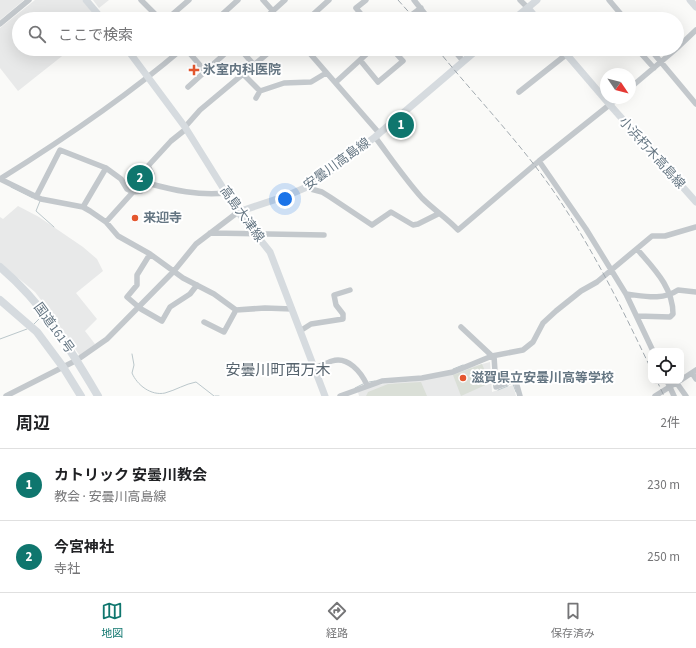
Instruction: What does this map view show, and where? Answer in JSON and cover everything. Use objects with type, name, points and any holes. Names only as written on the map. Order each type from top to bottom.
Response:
[{"type":"highway","name":"国道161号","points":[[0,267],[36,301],[77,360],[98,396]]},
{"type":"highway","name":"国道161号","points":[[0,300],[37,332],[63,367],[81,396]]},
{"type":"main road","points":[[86,0],[96,12]]},
{"type":"main road","points":[[523,12],[536,0]]},
{"type":"main road","points":[[690,0],[696,7]]},
{"type":"main road","points":[[528,8],[531,12]]},
{"type":"main road","name":"高島大津線","points":[[132,56],[185,128],[238,212],[270,252],[325,396]]},
{"type":"main road","name":"安曇川高島線","points":[[238,212],[308,188],[377,135],[469,56]]},
{"type":"main road","name":"小浜朽木高島線","points":[[568,56],[696,202]]},
{"type":"street","points":[[14,12],[29,0]]},
{"type":"street","points":[[141,0],[153,12]]},
{"type":"street","points":[[175,12],[189,0]]},
{"type":"street","points":[[224,12],[238,0]]},
{"type":"street","points":[[263,0],[273,11],[286,0]]},
{"type":"street","points":[[316,12],[329,0]]},
{"type":"street","points":[[359,12],[356,8],[366,0]]},
{"type":"street","points":[[414,0],[424,12]]},
{"type":"street","points":[[520,0],[528,8]]},
{"type":"street","points":[[609,0],[619,12]]},
{"type":"street","points":[[416,12],[421,8]]},
{"type":"street","points":[[0,24],[12,14]]},
{"type":"street","points":[[684,41],[696,30]]},
{"type":"street","points":[[0,179],[78,129],[148,78],[174,56]]},
{"type":"street","points":[[192,56],[205,71]]},
{"type":"street","points":[[188,87],[222,56]]},
{"type":"street","points":[[246,56],[254,65]]},
{"type":"street","points":[[36,197],[60,150],[106,168],[121,179],[127,189],[133,192],[141,191],[152,174],[148,166],[185,128],[200,110],[244,75],[265,56]]},
{"type":"street","points":[[312,56],[336,82],[357,109],[413,187],[438,214]]},
{"type":"street","points":[[336,82],[364,56]]},
{"type":"street","points":[[360,60],[378,82],[403,61],[398,56]]},
{"type":"street","points":[[459,56],[463,61]]},
{"type":"street","points":[[519,92],[560,56]]},
{"type":"street","points":[[643,56],[654,68]]},
{"type":"street","points":[[656,56],[696,104]]},
{"type":"street","points":[[636,83],[667,56]]},
{"type":"street","points":[[256,98],[260,91],[284,82],[311,82],[326,73]]},
{"type":"street","points":[[244,75],[260,91]]},
{"type":"street","points":[[308,188],[330,196],[372,225],[391,212],[413,225],[438,214],[444,215],[458,230],[539,161],[610,105]]},
{"type":"street","points":[[539,161],[586,229],[626,294],[652,348]]},
{"type":"street","points":[[83,207],[106,168]]},
{"type":"street","points":[[0,179],[36,197],[66,205],[83,207],[106,222],[118,236],[150,254],[174,272],[214,294],[236,310],[265,308],[292,309]]},
{"type":"street","points":[[147,183],[171,190],[198,193],[226,193]]},
{"type":"street","points":[[106,222],[133,192]]},
{"type":"street","points":[[6,396],[77,360],[107,338],[174,272],[188,252],[209,233],[238,212]]},
{"type":"street","points":[[340,396],[382,380],[422,378],[453,372],[493,356],[518,352],[528,346],[543,323],[581,291],[611,270],[652,236],[665,236],[696,227]]},
{"type":"street","points":[[209,233],[324,234]]},
{"type":"street","points":[[636,316],[670,317],[673,314],[673,302],[665,283],[637,249]]},
{"type":"street","points":[[150,254],[136,275],[137,285],[127,297],[150,316],[162,321],[170,307],[190,294],[196,285]]},
{"type":"street","points":[[300,331],[311,324],[343,319],[343,314],[336,305],[334,295],[350,290]]},
{"type":"street","points":[[626,294],[660,297],[670,295],[678,290],[696,292]]},
{"type":"street","points":[[204,322],[224,332],[236,310]]},
{"type":"street","points":[[461,327],[493,356],[496,387],[512,381],[516,382],[520,396]]},
{"type":"street","points":[[314,368],[331,361],[341,360],[356,369],[367,385]]},
{"type":"street","points":[[684,378],[694,371],[696,379]]},
{"type":"street","points":[[655,396],[668,384],[674,396]]},
{"type":"street","points":[[680,384],[686,396]]},
{"type":"shaded area","points":[[0,0],[24,0],[0,20]]},
{"type":"shaded area","points":[[35,0],[82,0],[92,12],[20,12]]},
{"type":"shaded area","points":[[93,0],[109,0],[99,8]]},
{"type":"shaded area","points":[[12,18],[12,56],[62,56],[18,91],[0,68],[0,28]]},
{"type":"shaded area","points":[[18,206],[39,217],[83,247],[97,259],[103,271],[76,293],[97,319],[85,331],[95,344],[80,356],[35,292],[0,263],[0,217],[3,219]]},
{"type":"shaded area","name":"滋賀県立安曇川高等学校","points":[[490,362],[492,392],[513,385],[516,396],[359,396],[358,392],[374,385],[416,381]]},
{"type":"shaded area","points":[[482,364],[490,383],[461,396],[453,375]]},
{"type":"shaded area","points":[[421,382],[427,396],[366,396],[368,392],[388,384]]},
{"type":"waterway","points":[[11,187],[33,198]]},
{"type":"waterway","points":[[40,201],[36,211],[54,227]]},
{"type":"waterway","points":[[34,324],[41,317]]},
{"type":"waterway","points":[[0,339],[27,329]]},
{"type":"waterway","points":[[132,354],[134,365],[132,373],[137,382],[145,389],[155,393],[165,393],[196,382],[214,396]]},
{"type":"waterway","points":[[453,369],[463,365]]},
{"type":"waterway","points":[[369,382],[375,381]]},
{"type":"waterway","points":[[355,388],[363,384]]},
{"type":"waterway","points":[[513,384],[516,392]]},
{"type":"waterway","points":[[498,390],[508,386]]},
{"type":"railway","points":[[398,0],[409,12]]},
{"type":"railway","points":[[443,56],[539,171],[567,211],[617,300],[648,363]]},
{"type":"railway","points":[[658,384],[664,396]]},
{"type":"place","name":"氷室内科医院","points":[[194,70]]},
{"type":"place","name":"カトリック 安曇川教会","points":[[401,125]]},
{"type":"place","name":"今宮神社","points":[[140,178]]},
{"type":"place","name":"来迎寺","points":[[135,218]]},
{"type":"place","name":"滋賀県立安曇川高等学校","points":[[463,378]]},
{"type":"district","name":"安曇川町西万木","points":[[278,370]]}]
